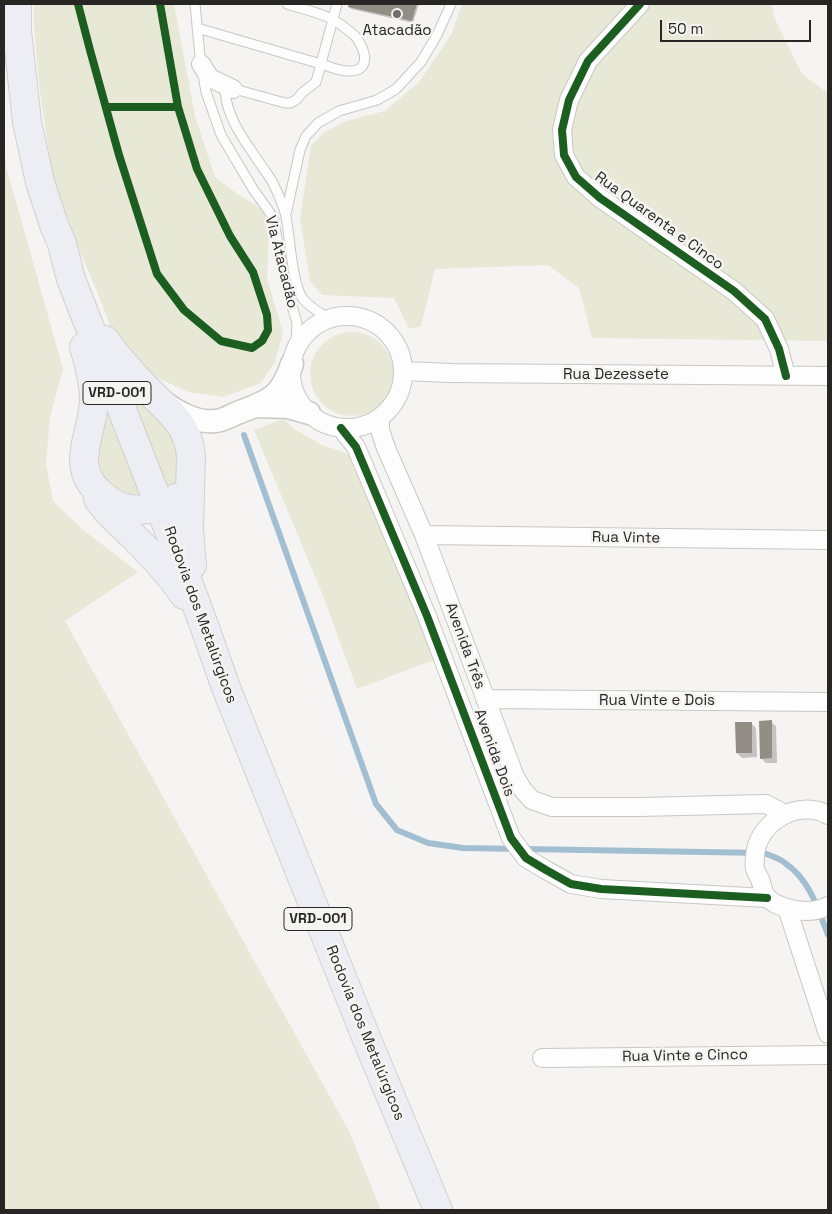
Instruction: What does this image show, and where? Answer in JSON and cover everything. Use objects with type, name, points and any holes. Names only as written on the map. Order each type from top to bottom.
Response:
[{"type":"main road","name":"Rodovia dos Metalúrgicos","points":[[17,4],[17,30],[27,122],[40,182],[62,244],[71,279],[160,507],[232,704],[364,1033],[438,1210]]},
{"type":"main road","points":[[71,279],[112,350],[132,374],[177,419],[191,446],[189,530],[191,558],[204,625]]},
{"type":"main road","points":[[71,279],[74,305],[92,382],[94,400],[93,414],[84,455],[84,469],[96,496],[103,506],[162,567],[178,586],[204,625]]},
{"type":"main road","points":[[89,481],[108,500],[122,507],[146,509],[160,507],[174,500],[181,492],[191,470]]},
{"type":"street","name":"Rua Quarenta e Cinco","points":[[640,4],[588,61],[569,100],[562,130],[564,155],[576,177],[600,198],[734,291],[765,319],[778,349],[786,376]]},
{"type":"street","points":[[201,64],[210,78],[233,89]]},
{"type":"street","points":[[191,470],[205,434],[216,422],[268,400],[281,389],[289,374],[293,360],[299,344],[307,333],[330,319],[360,318],[373,323],[385,332],[395,343],[401,357],[403,380],[393,405],[380,418],[362,426],[342,428],[319,420],[309,413],[302,404],[296,395],[293,385],[293,360]]},
{"type":"street","name":"Rua Dezessete","points":[[403,371],[828,376]]},
{"type":"street","points":[[154,396],[183,414],[205,421],[216,422]]},
{"type":"street","points":[[256,406],[288,407],[309,413]]},
{"type":"street","name":"Avenida Três","points":[[380,418],[380,430],[386,448],[424,535],[515,777],[532,800],[552,806],[639,807],[766,804],[785,814]]},
{"type":"street","name":"Avenida Dois","points":[[342,428],[356,447],[427,616],[511,838],[526,858],[570,884],[601,889],[767,898]]},
{"type":"street","name":"Rua Vinte","points":[[424,535],[828,540]]},
{"type":"street","name":"Rua Vinte e Dois","points":[[485,700],[828,702]]},
{"type":"street","points":[[828,815],[812,810],[798,810],[785,814],[771,822],[761,836],[755,851],[755,868],[767,898],[780,906],[800,911],[813,911],[828,906]]},
{"type":"street","points":[[787,908],[828,1034]]},
{"type":"street","name":"Rua Vinte e Cinco","points":[[542,1058],[828,1054]]},
{"type":"lane","name":"Via Atacadão","points":[[195,4],[206,92],[221,135],[253,190],[273,217],[278,254],[297,323],[293,360]]},
{"type":"lane","points":[[197,28],[340,70],[351,71],[362,67],[365,54],[356,36],[333,19],[287,4]]},
{"type":"lane","points":[[233,89],[281,102],[290,103],[296,100],[314,84],[337,4]]},
{"type":"lane","name":"Via Atacadão","points":[[286,214],[300,150],[306,136],[318,123],[339,111],[376,100],[396,89],[421,62],[452,4]]},
{"type":"lane","name":"Via Atacadão","points":[[233,89],[228,88],[225,91],[228,109],[236,127],[271,180],[286,214],[299,292],[308,304],[330,319]]},
{"type":"green space","points":[[34,4],[174,4],[195,116],[215,177],[263,210],[269,233],[267,278],[283,333],[275,362],[261,383],[224,397],[188,392],[141,370],[115,340],[99,296],[68,224],[52,173],[39,84]]},
{"type":"green space","points":[[462,4],[772,4],[774,17],[802,74],[828,93],[828,341],[592,338],[579,288],[548,265],[435,269],[421,326],[409,329],[394,298],[322,295],[310,281],[300,218],[311,146],[323,133],[346,121],[385,111],[419,82],[451,35]]},
{"type":"green space","points":[[4,145],[6,166],[63,369],[50,417],[46,464],[53,501],[82,529],[138,572],[65,621],[349,1131],[381,1210],[4,1210]]},
{"type":"green space","points":[[344,332],[360,332],[376,339],[387,350],[394,366],[391,390],[382,404],[376,409],[360,416],[344,416],[328,409],[317,398],[310,382],[310,366],[317,350],[328,339]]},
{"type":"green space","points":[[116,369],[178,433],[180,481],[170,496]]},
{"type":"green space","points":[[105,400],[153,503],[110,491],[97,464]]},
{"type":"green space","points":[[283,419],[296,430],[322,445],[354,456],[434,660],[357,689],[322,593],[254,430]]},
{"type":"building","name":"Atacadão","points":[[349,4],[417,4],[412,21],[348,7]]},
{"type":"building","points":[[772,720],[772,758],[760,759],[759,721]]},
{"type":"building","points":[[735,722],[752,722],[752,753],[736,753]]},
{"type":"waterway","points":[[244,435],[376,804],[397,830],[428,843],[463,848],[764,853],[783,861],[801,878],[817,905],[828,935]]},
{"type":"cycle path","points":[[78,4],[119,155],[157,274],[184,310],[221,341],[252,348],[262,341],[268,330],[267,315],[253,272],[230,236],[197,169],[178,107],[160,4]]},
{"type":"cycle path","points":[[640,4],[588,61],[569,100],[562,130],[564,155],[576,177],[600,198],[734,291],[765,319],[779,349],[786,376]]},
{"type":"cycle path","points":[[106,107],[178,107]]},
{"type":"cycle path","points":[[341,428],[356,447],[427,616],[511,838],[526,858],[571,884],[601,889],[767,898]]},
{"type":"place","name":"Atacadão","points":[[397,14]]}]
